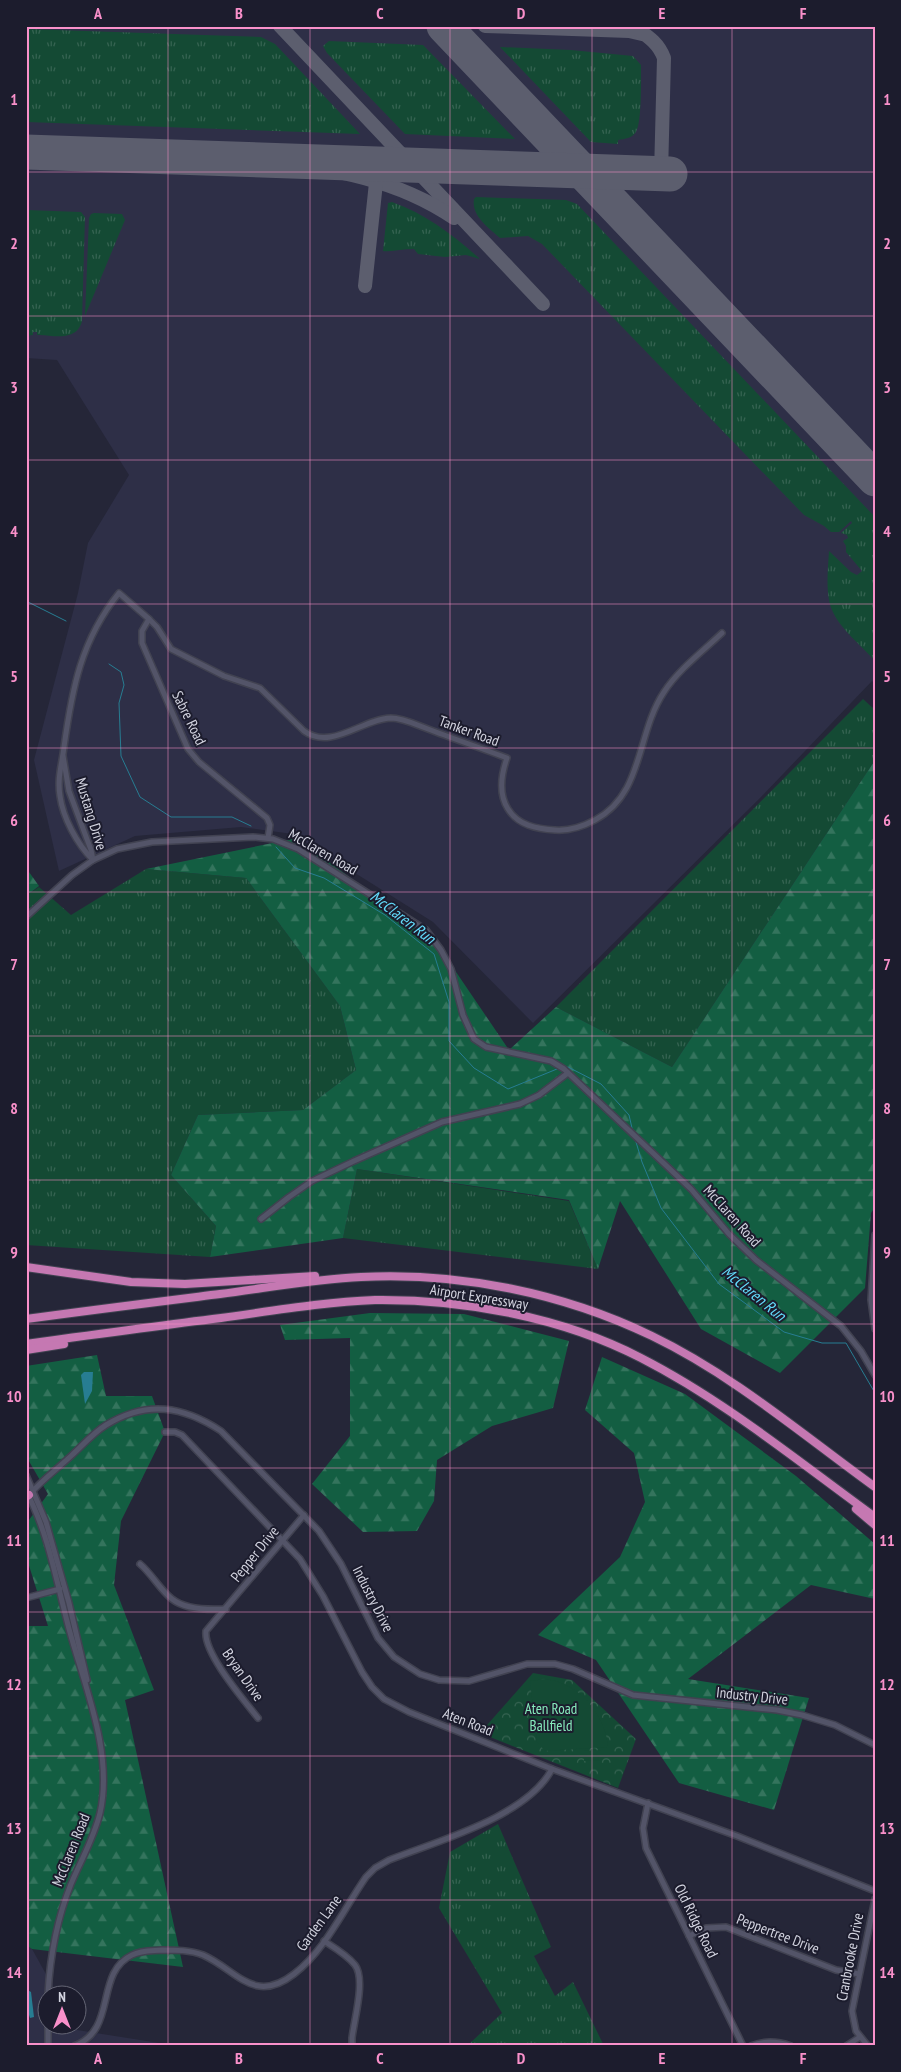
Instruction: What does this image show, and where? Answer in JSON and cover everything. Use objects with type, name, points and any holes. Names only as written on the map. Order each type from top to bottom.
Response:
[{"type":"highway","points":[[26,1268],[131,1282],[185,1284],[226,1283],[378,1272],[423,1274],[473,1282]]},
{"type":"highway","name":"Airport Expressway","points":[[26,1319],[360,1277],[402,1276],[473,1282],[527,1293],[575,1306],[614,1319],[653,1337],[729,1381],[875,1487]]},
{"type":"highway","name":"Airport Expressway","points":[[26,1344],[308,1306],[374,1300],[442,1303],[514,1314],[572,1330],[640,1357],[687,1383],[778,1446],[875,1517]]},
{"type":"highway","points":[[26,1350],[308,1306]]},
{"type":"highway","points":[[778,1446],[875,1525]]},
{"type":"street","name":"Mustang Drive","points":[[92,860],[85,853],[67,820],[61,803],[58,775],[63,756],[71,697],[79,666],[92,634],[119,593],[149,618]]},
{"type":"street","name":"Tanker Road","points":[[149,618],[158,626],[171,649],[224,676],[260,688],[304,731],[313,736],[331,737],[379,720],[394,718],[507,758],[502,773],[501,789],[502,798],[509,811],[528,826],[557,830],[573,829],[586,825],[603,816],[614,807],[631,782],[655,708],[663,693],[679,673],[722,633]]},
{"type":"street","name":"Sabre Road","points":[[149,618],[142,631],[142,643],[184,742],[199,762],[267,818],[270,825],[268,838]]},
{"type":"street","name":"Mustang Drive","points":[[63,756],[72,800],[91,850],[92,860]]},
{"type":"street","name":"McClaren Road","points":[[26,917],[72,875],[92,860],[117,849],[144,842],[239,837],[268,838],[298,848],[426,930],[441,950],[451,969],[464,1015],[474,1039],[486,1047],[551,1061],[568,1073],[691,1189],[729,1234],[756,1260],[841,1326],[861,1351],[875,1375]]},
{"type":"street","points":[[261,1219],[312,1181],[442,1122],[520,1104],[539,1095],[568,1073]]},
{"type":"street","points":[[875,1235],[871,1300],[875,1329]]},
{"type":"street","name":"Industry Drive","points":[[28,1493],[105,1426],[122,1417],[145,1409],[164,1409],[186,1413],[206,1421],[221,1431],[304,1515],[335,1554],[382,1643],[402,1663],[420,1674],[439,1680],[469,1681],[527,1664],[555,1664],[573,1669],[633,1695],[777,1710],[802,1715],[835,1725],[875,1745]]},
{"type":"street","name":"Aten Road","points":[[164,1432],[182,1435],[283,1540],[306,1567],[362,1672],[378,1694],[400,1708],[552,1768],[746,1839],[875,1891]]},
{"type":"street","name":"McClaren Road","points":[[26,1475],[28,1493],[41,1526],[71,1637],[87,1685]]},
{"type":"street","name":"McClaren Road","points":[[28,1493],[46,1522],[65,1588],[83,1658],[103,1774],[102,1802],[94,1831],[61,1912],[52,1957],[49,1984]]},
{"type":"street","name":"Pepper Drive","points":[[226,1609],[304,1515]]},
{"type":"street","points":[[140,1564],[172,1599],[179,1603],[205,1609],[226,1609]]},
{"type":"street","points":[[26,1598],[65,1588]]},
{"type":"street","name":"Bryan Drive","points":[[226,1609],[206,1631],[205,1637],[221,1669],[258,1718]]},
{"type":"street","name":"Garden Lane","points":[[74,2046],[87,2040],[96,2030],[114,1974],[122,1962],[133,1954],[155,1950],[196,1953],[215,1962],[249,1984],[263,1987],[277,1984],[294,1974],[324,1941],[363,1882],[375,1868],[495,1817],[542,1784],[552,1768]]},
{"type":"street","name":"Old Ridge Road","points":[[648,1803],[643,1821],[644,1842],[743,2046]]},
{"type":"street","name":"Cranbrooke Drive","points":[[868,2046],[860,2037],[854,2024],[852,2011],[875,1899]]},
{"type":"street","name":"Peppertree Drive","points":[[689,1936],[706,1928],[726,1927],[836,1970],[859,1974]]},
{"type":"street","points":[[324,1941],[344,1954],[356,1966],[361,1979],[352,2046]]},
{"type":"street","points":[[846,2046],[860,2037]]},
{"type":"street","points":[[751,2046],[759,2042],[771,2041],[791,2046]]},
{"type":"shaded area","points":[[26,26],[875,26],[875,684],[872,681],[761,797],[533,1023],[433,922],[293,834],[241,827],[135,836],[59,871],[34,760],[78,593],[88,543],[129,475],[57,360],[26,358]]},
{"type":"shaded area","points":[[84,1372],[93,1372],[92,1391],[85,1404],[81,1375]]},
{"type":"shaded area","points":[[26,1945],[32,1949],[51,1984],[38,1984],[38,2034],[88,2034],[88,2032],[178,2046],[26,2046]]},
{"type":"shaded area","points":[[26,1989],[31,1992],[34,2017],[30,2018],[26,2005]]},
{"type":"green space","points":[[26,29],[261,37],[275,44],[360,134],[26,122]]},
{"type":"green space","points":[[329,41],[423,45],[515,139],[405,134],[327,53],[323,46]]},
{"type":"green space","points":[[500,47],[571,50],[633,56],[641,65],[640,110],[636,132],[626,139],[618,140],[618,144],[591,142]]},
{"type":"green space","points":[[476,197],[566,200],[577,204],[875,517],[875,661],[840,624],[832,610],[828,596],[829,551],[851,572],[857,575],[862,571],[846,552],[846,546],[843,541],[848,538],[847,535],[841,533],[852,523],[851,521],[839,532],[831,532],[804,515],[542,244],[528,236],[500,238],[486,226],[475,211],[474,199]]},
{"type":"green space","points":[[392,202],[439,226],[480,259],[466,255],[445,257],[418,254],[414,249],[383,251],[388,203]]},
{"type":"green space","points":[[26,210],[81,212],[85,217],[82,321],[75,332],[65,336],[37,335],[37,332],[33,332],[33,335],[26,336]]},
{"type":"green space","points":[[94,213],[122,214],[125,220],[85,316],[89,218]]},
{"type":"green space","points":[[863,699],[875,710],[875,760],[672,1067],[556,1007]]},
{"type":"green space","points":[[875,760],[875,1207],[871,1213],[865,1288],[780,1373],[701,1329],[620,1201],[598,1269],[569,1200],[357,1169],[343,1238],[210,1257],[216,1226],[171,1175],[198,1115],[303,1110],[356,1070],[340,1006],[246,878],[146,869],[297,838],[435,941],[509,1050],[556,1007],[672,1067]]},
{"type":"green space","points":[[146,869],[246,878],[340,1006],[356,1070],[303,1110],[198,1115],[171,1175],[216,1226],[210,1257],[26,1245],[26,896],[39,887],[71,915]]},
{"type":"green space","points":[[26,871],[29,872],[39,886],[26,896]]},
{"type":"green space","points":[[357,1169],[569,1201],[598,1269],[343,1238]]},
{"type":"green space","points":[[370,1313],[464,1314],[569,1341],[553,1408],[492,1426],[437,1460],[434,1501],[417,1531],[363,1532],[312,1484],[350,1436],[350,1338],[285,1340],[280,1325]]},
{"type":"green space","points":[[97,1355],[106,1396],[152,1396],[165,1432],[121,1521],[114,1585],[154,1690],[125,1700],[183,1967],[32,1949],[26,1945],[26,1626],[48,1626],[26,1556],[26,1524],[48,1494],[26,1456],[26,1366]]},
{"type":"green space","points":[[602,1357],[685,1394],[796,1476],[875,1544],[875,1599],[811,1585],[688,1679],[809,1698],[774,1810],[679,1783],[596,1660],[538,1635],[620,1557],[645,1502],[634,1453],[585,1410]]},
{"type":"green space","name":"Aten Road Ballfield","points":[[533,1673],[572,1680],[636,1739],[618,1788],[480,1733]]},
{"type":"green space","points":[[546,1679],[564,1684],[587,1700],[602,1724],[607,1738],[607,1747],[545,1751],[537,1742],[530,1681]]},
{"type":"green space","points":[[601,1750],[601,1760],[584,1761],[584,1751]]},
{"type":"green space","points":[[498,1824],[551,1947],[534,1956],[555,1996],[573,1982],[604,2046],[467,2046],[502,2013],[439,1908],[450,1852]]},
{"type":"waterway","name":"McClaren Run","points":[[26,601],[66,621]]},
{"type":"waterway","name":"McClaren Run","points":[[109,664],[121,672],[124,685],[119,703],[121,756],[140,797],[171,817],[232,817],[251,826]]},
{"type":"waterway","name":"McClaren Run","points":[[276,847],[295,868],[324,878],[385,915],[434,954],[449,1002],[449,1041],[474,1068],[508,1089],[557,1069]]},
{"type":"waterway","name":"McClaren Run","points":[[568,1067],[601,1084],[629,1115],[632,1128]]},
{"type":"waterway","name":"McClaren Run","points":[[636,1142],[661,1208],[719,1284],[784,1332],[822,1343],[846,1343],[875,1393]]},
{"type":"taxiway","points":[[280,26],[543,304]]},
{"type":"taxiway","points":[[485,26],[629,31],[642,34]]},
{"type":"taxiway","points":[[633,26],[655,43],[664,58],[661,174]]},
{"type":"taxiway","points":[[267,161],[340,172],[387,185],[410,194],[454,218]]},
{"type":"taxiway","points":[[365,286],[378,164]]},
{"type":"runway","points":[[444,26],[875,479]]},
{"type":"runway","points":[[26,152],[670,174]]}]
